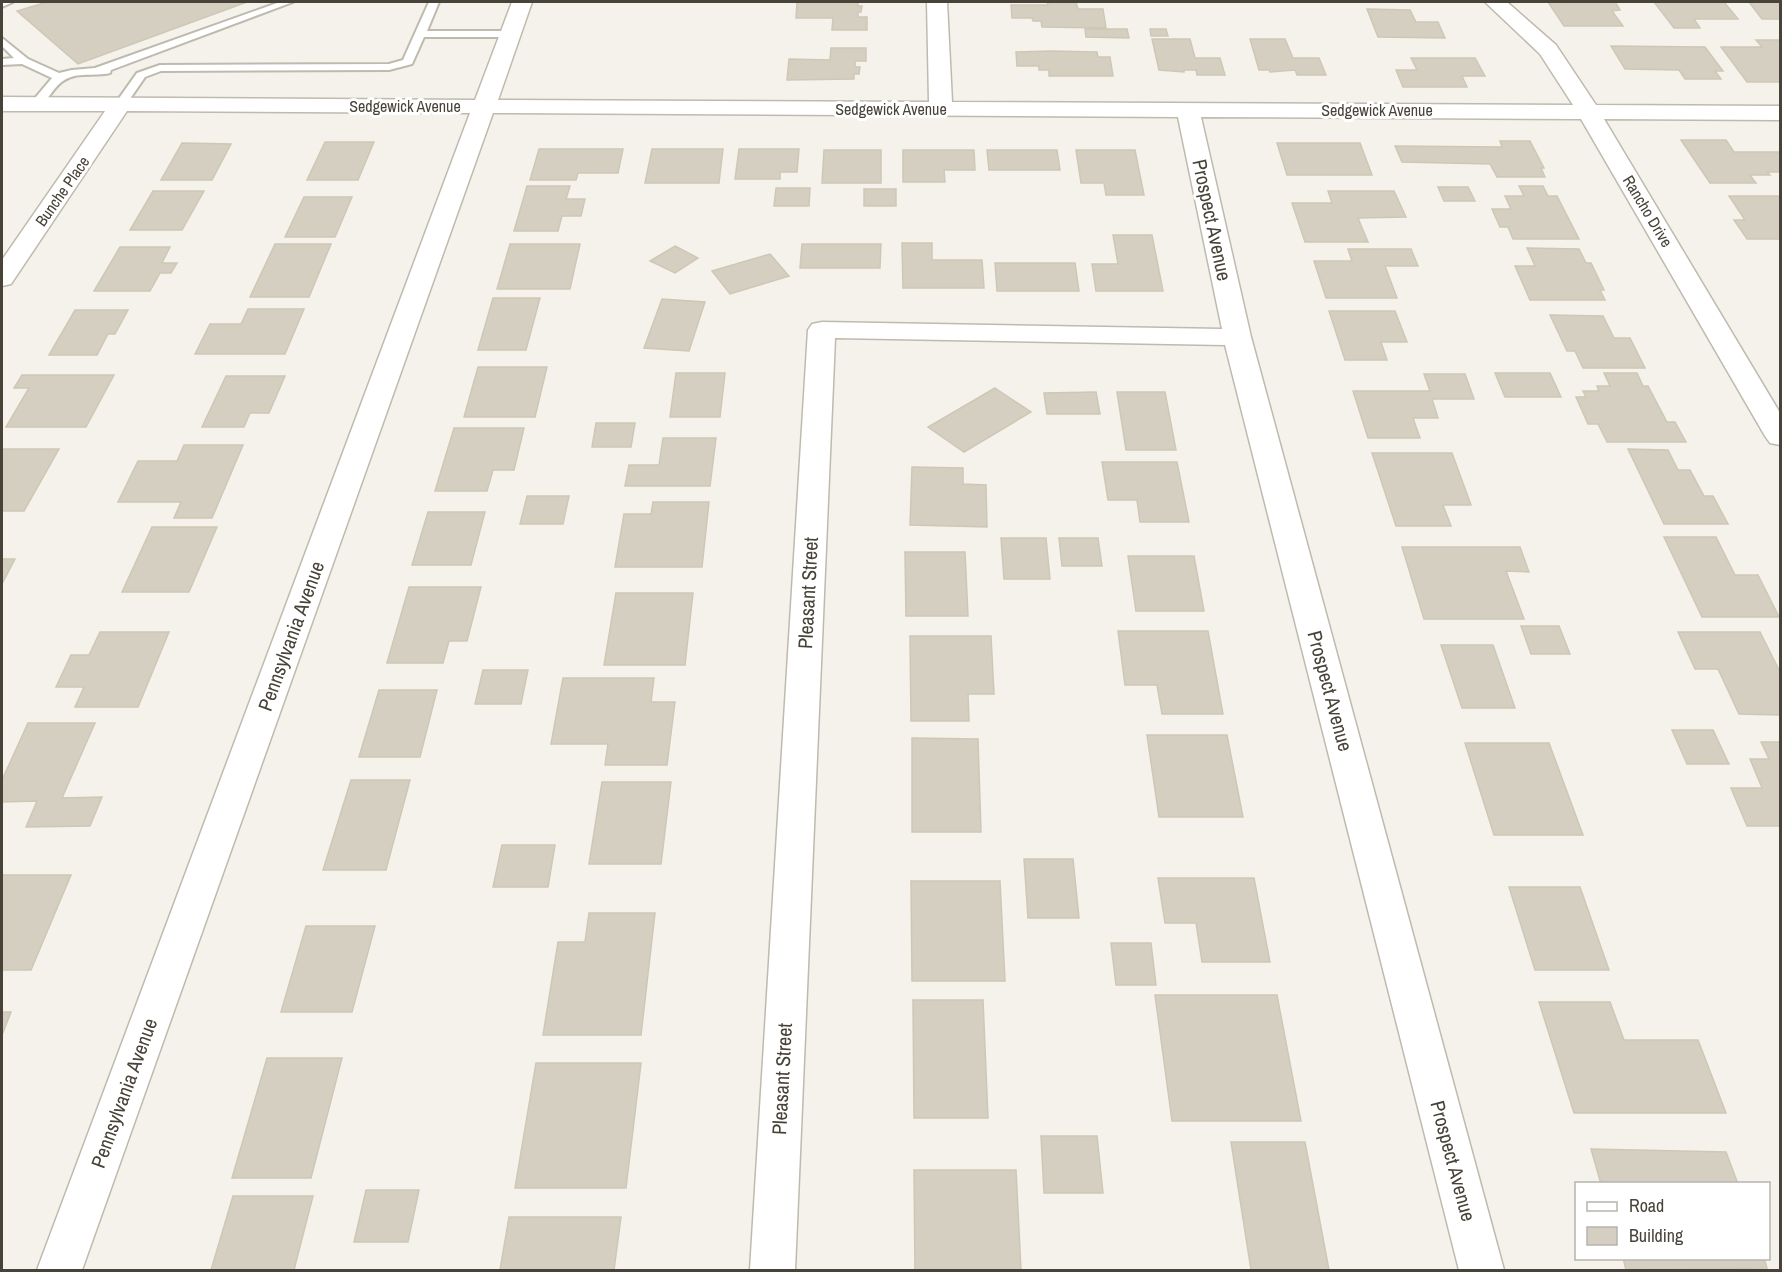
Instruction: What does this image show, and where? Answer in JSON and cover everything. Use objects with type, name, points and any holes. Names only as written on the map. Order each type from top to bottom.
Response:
[{"type":"street","name":"Pennsylvania Avenue","points":[[59,1270],[522,2]]},
{"type":"street","points":[[937,2],[941,109]]},
{"type":"street","name":"Rancho Drive","points":[[1495,2],[1548,50],[1588,110],[1780,436]]},
{"type":"street","name":"Sedgewick Avenue","points":[[2,104],[1780,112]]},
{"type":"street","name":"Bunche Place","points":[[2,278],[121,104]]},
{"type":"street","name":"Prospect Avenue","points":[[1188,110],[1237,337],[1482,1270]]},
{"type":"street","name":"Pleasant Street","points":[[772,1270],[822,330],[1237,337]]},
{"type":"lane","points":[[2,4],[8,2]]},
{"type":"lane","points":[[97,71],[288,2]]},
{"type":"lane","points":[[2,41],[24,61],[58,76],[97,71],[147,71],[160,68],[389,67],[408,62],[434,2]]},
{"type":"lane","points":[[420,34],[510,34]]},
{"type":"lane","points":[[2,62],[24,61]]},
{"type":"lane","points":[[121,104],[141,75],[147,71]]},
{"type":"lane","points":[[36,104],[58,76]]},
{"type":"building","points":[[47,2],[247,2],[78,64],[17,11]]},
{"type":"building","points":[[797,2],[858,2],[858,6],[862,6],[858,17],[867,17],[867,30],[832,30],[833,18],[796,18]]},
{"type":"building","points":[[1047,2],[1076,2],[1078,9],[1103,9],[1106,28],[1042,27],[1041,21],[1033,21],[1032,18],[1012,18],[1011,5],[1048,5]]},
{"type":"building","points":[[1548,2],[1615,2],[1620,10],[1612,11],[1623,26],[1564,26]]},
{"type":"building","points":[[1654,2],[1724,2],[1738,19],[1694,19],[1700,28],[1674,28]]},
{"type":"building","points":[[1749,2],[1780,2],[1780,19],[1762,19]]},
{"type":"building","points":[[1367,9],[1410,10],[1416,22],[1438,22],[1445,38],[1378,37]]},
{"type":"building","points":[[1085,29],[1127,29],[1129,38],[1086,37]]},
{"type":"building","points":[[1150,29],[1166,29],[1168,36],[1151,36]]},
{"type":"building","points":[[1152,39],[1190,39],[1195,58],[1220,58],[1225,75],[1197,75],[1196,70],[1184,70],[1184,72],[1159,70]]},
{"type":"building","points":[[1250,39],[1285,39],[1293,58],[1319,58],[1326,75],[1297,75],[1295,70],[1270,72],[1259,70]]},
{"type":"building","points":[[1756,40],[1780,40],[1780,82],[1747,82],[1721,47],[1762,47]]},
{"type":"building","points":[[1611,46],[1705,47],[1723,71],[1715,71],[1721,79],[1685,79],[1679,70],[1625,69]]},
{"type":"building","points":[[831,48],[866,48],[866,61],[855,61],[855,67],[860,67],[859,74],[854,74],[854,79],[787,80],[789,59],[830,60]]},
{"type":"building","points":[[1016,52],[1097,52],[1098,57],[1110,57],[1113,76],[1049,76],[1049,70],[1039,70],[1039,66],[1017,66]]},
{"type":"building","points":[[1411,58],[1475,58],[1485,76],[1462,76],[1467,87],[1403,87],[1396,70],[1417,70]]},
{"type":"building","points":[[1681,140],[1726,140],[1734,152],[1780,152],[1780,172],[1767,172],[1770,175],[1750,175],[1756,183],[1710,183]]},
{"type":"building","points":[[1500,141],[1530,141],[1544,168],[1541,168],[1545,177],[1497,177],[1490,164],[1402,162],[1395,146],[1502,147]]},
{"type":"building","points":[[325,142],[374,142],[358,180],[307,180]]},
{"type":"building","points":[[182,143],[231,144],[212,180],[161,180]]},
{"type":"building","points":[[1277,143],[1360,143],[1372,175],[1287,175]]},
{"type":"building","points":[[539,149],[623,149],[618,173],[578,173],[576,180],[530,180]]},
{"type":"building","points":[[652,149],[723,149],[719,183],[645,183]]},
{"type":"building","points":[[739,149],[799,149],[797,172],[780,172],[780,179],[735,179]]},
{"type":"building","points":[[824,150],[881,150],[881,183],[822,183]]},
{"type":"building","points":[[903,150],[974,150],[975,170],[944,170],[945,182],[903,182]]},
{"type":"building","points":[[987,150],[1057,150],[1060,170],[989,170]]},
{"type":"building","points":[[1076,150],[1135,150],[1144,195],[1106,195],[1104,183],[1081,183]]},
{"type":"building","points":[[527,186],[570,186],[566,199],[585,199],[581,216],[562,216],[558,231],[514,231]]},
{"type":"building","points":[[1519,186],[1543,186],[1548,196],[1557,196],[1579,239],[1513,239],[1508,227],[1500,227],[1492,209],[1511,209],[1505,196],[1524,196]]},
{"type":"building","points":[[1438,187],[1468,187],[1475,201],[1444,201]]},
{"type":"building","points":[[776,188],[810,188],[809,206],[774,206]]},
{"type":"building","points":[[864,189],[896,189],[896,206],[864,206]]},
{"type":"building","points":[[153,191],[204,191],[182,230],[130,230]]},
{"type":"building","points":[[1328,191],[1394,191],[1406,217],[1358,218],[1368,242],[1305,242],[1292,203],[1332,203]]},
{"type":"building","points":[[1729,196],[1778,196],[1780,200],[1780,239],[1747,239],[1734,220],[1745,220]]},
{"type":"building","points":[[304,197],[352,197],[335,237],[285,237]]},
{"type":"building","points":[[1113,235],[1152,235],[1163,291],[1096,291],[1092,264],[1118,264]]},
{"type":"building","points":[[902,243],[932,243],[932,260],[982,260],[984,288],[903,288]]},
{"type":"building","points":[[275,244],[331,244],[309,297],[250,297]]},
{"type":"building","points":[[510,244],[580,244],[570,289],[497,289]]},
{"type":"building","points":[[802,244],[881,244],[880,268],[800,268]]},
{"type":"building","points":[[675,246],[698,258],[675,273],[650,261]]},
{"type":"building","points":[[120,247],[170,247],[162,263],[177,263],[171,273],[160,273],[150,291],[94,291]]},
{"type":"building","points":[[1527,248],[1579,249],[1586,263],[1591,263],[1604,290],[1600,290],[1605,300],[1530,300],[1515,266],[1535,266]]},
{"type":"building","points":[[1348,249],[1411,249],[1418,266],[1385,266],[1397,298],[1326,298],[1314,261],[1352,261]]},
{"type":"building","points":[[770,254],[789,276],[730,294],[712,271]]},
{"type":"building","points":[[995,263],[1075,263],[1079,291],[997,291]]},
{"type":"building","points":[[493,298],[540,298],[526,350],[478,350]]},
{"type":"building","points":[[662,299],[705,302],[689,351],[644,348]]},
{"type":"building","points":[[248,309],[304,309],[285,354],[195,354],[210,324],[241,324]]},
{"type":"building","points":[[75,310],[128,310],[115,334],[108,334],[97,355],[49,355]]},
{"type":"building","points":[[1329,311],[1395,311],[1407,342],[1381,342],[1387,360],[1345,360]]},
{"type":"building","points":[[1550,315],[1603,316],[1614,338],[1630,338],[1645,368],[1583,368],[1575,351],[1567,351]]},
{"type":"building","points":[[478,367],[547,367],[535,417],[464,417]]},
{"type":"building","points":[[676,373],[725,373],[720,417],[670,417]]},
{"type":"building","points":[[1495,373],[1550,373],[1561,397],[1505,397]]},
{"type":"building","points":[[1604,373],[1637,373],[1643,386],[1648,386],[1667,422],[1675,422],[1686,442],[1607,442],[1598,424],[1588,424],[1576,397],[1586,397],[1583,391],[1599,391],[1597,386],[1610,386]]},
{"type":"building","points":[[1424,374],[1465,374],[1474,399],[1432,399],[1438,418],[1413,418],[1420,438],[1368,438],[1353,391],[1430,391]]},
{"type":"building","points":[[22,375],[114,375],[86,427],[6,427],[29,388],[14,388]]},
{"type":"building","points":[[226,376],[285,376],[269,413],[250,413],[244,427],[202,427]]},
{"type":"building","points":[[995,388],[1031,412],[964,452],[928,427]]},
{"type":"building","points":[[1096,392],[1100,414],[1047,414],[1044,393]]},
{"type":"building","points":[[1117,392],[1165,392],[1176,450],[1126,450]]},
{"type":"building","points":[[596,423],[635,423],[631,447],[592,447]]},
{"type":"building","points":[[454,428],[524,428],[514,470],[493,470],[487,491],[435,491]]},
{"type":"building","points":[[663,438],[716,438],[710,486],[625,486],[629,465],[659,465]]},
{"type":"building","points":[[184,445],[243,445],[212,518],[174,518],[181,502],[118,502],[138,461],[177,461]]},
{"type":"building","points":[[2,449],[59,449],[24,511],[2,511]]},
{"type":"building","points":[[1628,449],[1668,450],[1678,470],[1690,470],[1704,496],[1713,496],[1728,524],[1664,524]]},
{"type":"building","points":[[1372,453],[1452,453],[1471,505],[1443,505],[1451,526],[1396,526]]},
{"type":"building","points":[[1102,462],[1177,462],[1189,522],[1140,522],[1137,500],[1108,500]]},
{"type":"building","points":[[912,467],[963,468],[963,484],[986,485],[987,527],[910,525]]},
{"type":"building","points":[[527,496],[569,496],[563,524],[520,524]]},
{"type":"building","points":[[653,502],[709,502],[702,567],[615,567],[624,514],[651,514]]},
{"type":"building","points":[[428,512],[485,512],[471,565],[412,565]]},
{"type":"building","points":[[152,527],[217,527],[189,592],[122,592]]},
{"type":"building","points":[[1664,537],[1716,537],[1735,575],[1758,575],[1779,617],[1702,617]]},
{"type":"building","points":[[1001,538],[1046,538],[1050,579],[1004,579]]},
{"type":"building","points":[[1059,538],[1098,538],[1102,566],[1062,566]]},
{"type":"building","points":[[1402,547],[1520,547],[1529,572],[1506,571],[1524,619],[1424,619]]},
{"type":"building","points":[[905,552],[965,552],[968,616],[906,616]]},
{"type":"building","points":[[1128,556],[1194,556],[1204,611],[1136,611]]},
{"type":"building","points":[[2,559],[15,559],[2,584]]},
{"type":"building","points":[[409,587],[481,587],[467,641],[449,641],[443,663],[387,663]]},
{"type":"building","points":[[616,593],[693,593],[685,665],[604,665]]},
{"type":"building","points":[[1521,626],[1559,626],[1570,654],[1531,654]]},
{"type":"building","points":[[1118,631],[1208,631],[1223,714],[1162,714],[1157,685],[1125,685]]},
{"type":"building","points":[[100,632],[169,632],[138,707],[75,707],[84,687],[56,687],[71,655],[89,655]]},
{"type":"building","points":[[1678,632],[1760,632],[1780,672],[1780,715],[1739,714],[1718,669],[1695,669]]},
{"type":"building","points":[[910,636],[991,636],[994,694],[968,694],[969,721],[911,721]]},
{"type":"building","points":[[1441,645],[1493,645],[1515,708],[1462,708]]},
{"type":"building","points":[[483,670],[528,670],[521,704],[475,704]]},
{"type":"building","points":[[563,678],[654,678],[651,702],[675,702],[667,765],[605,765],[608,744],[551,744]]},
{"type":"building","points":[[379,690],[437,690],[420,757],[359,757]]},
{"type":"building","points":[[28,723],[95,723],[62,798],[102,797],[90,826],[26,827],[37,801],[2,802],[2,780]]},
{"type":"building","points":[[1672,730],[1713,730],[1729,764],[1687,764]]},
{"type":"building","points":[[1147,735],[1227,735],[1243,817],[1159,817]]},
{"type":"building","points":[[912,738],[978,739],[981,832],[912,832]]},
{"type":"building","points":[[1761,742],[1780,742],[1780,826],[1747,826],[1731,788],[1762,788],[1750,759],[1769,759]]},
{"type":"building","points":[[1465,743],[1549,743],[1583,835],[1494,835]]},
{"type":"building","points":[[351,780],[410,780],[386,870],[323,870]]},
{"type":"building","points":[[602,782],[671,782],[661,864],[589,864]]},
{"type":"building","points":[[502,845],[555,845],[548,887],[493,887]]},
{"type":"building","points":[[1024,859],[1073,859],[1079,918],[1028,918]]},
{"type":"building","points":[[2,875],[71,875],[31,970],[2,970]]},
{"type":"building","points":[[1158,878],[1254,878],[1270,962],[1202,962],[1196,923],[1165,923]]},
{"type":"building","points":[[911,881],[1000,881],[1005,981],[912,981]]},
{"type":"building","points":[[1509,887],[1580,887],[1609,970],[1535,970]]},
{"type":"building","points":[[589,913],[655,913],[641,1035],[543,1035],[558,942],[585,942]]},
{"type":"building","points":[[306,926],[375,926],[352,1012],[281,1012]]},
{"type":"building","points":[[1111,943],[1151,943],[1156,985],[1116,985]]},
{"type":"building","points":[[1155,995],[1277,995],[1301,1121],[1172,1121]]},
{"type":"building","points":[[913,1000],[983,1000],[988,1118],[914,1118]]},
{"type":"building","points":[[1539,1002],[1610,1002],[1624,1040],[1698,1040],[1726,1113],[1574,1113]]},
{"type":"building","points":[[2,1012],[11,1012],[2,1035]]},
{"type":"building","points":[[267,1058],[342,1058],[311,1178],[232,1178]]},
{"type":"building","points":[[536,1063],[641,1063],[626,1188],[515,1188]]},
{"type":"building","points":[[1041,1136],[1097,1136],[1103,1193],[1044,1193]]},
{"type":"building","points":[[1231,1142],[1305,1142],[1329,1270],[1251,1270]]},
{"type":"building","points":[[1591,1149],[1726,1152],[1737,1182],[1600,1182]]},
{"type":"building","points":[[914,1170],[1016,1170],[1021,1270],[915,1270]]},
{"type":"building","points":[[366,1190],[419,1190],[408,1242],[354,1242]]},
{"type":"building","points":[[233,1196],[313,1196],[294,1270],[211,1270]]},
{"type":"building","points":[[509,1217],[621,1217],[614,1270],[500,1270]]},
{"type":"building","points":[[1624,1260],[1765,1260],[1767,1268],[1626,1270]]}]
